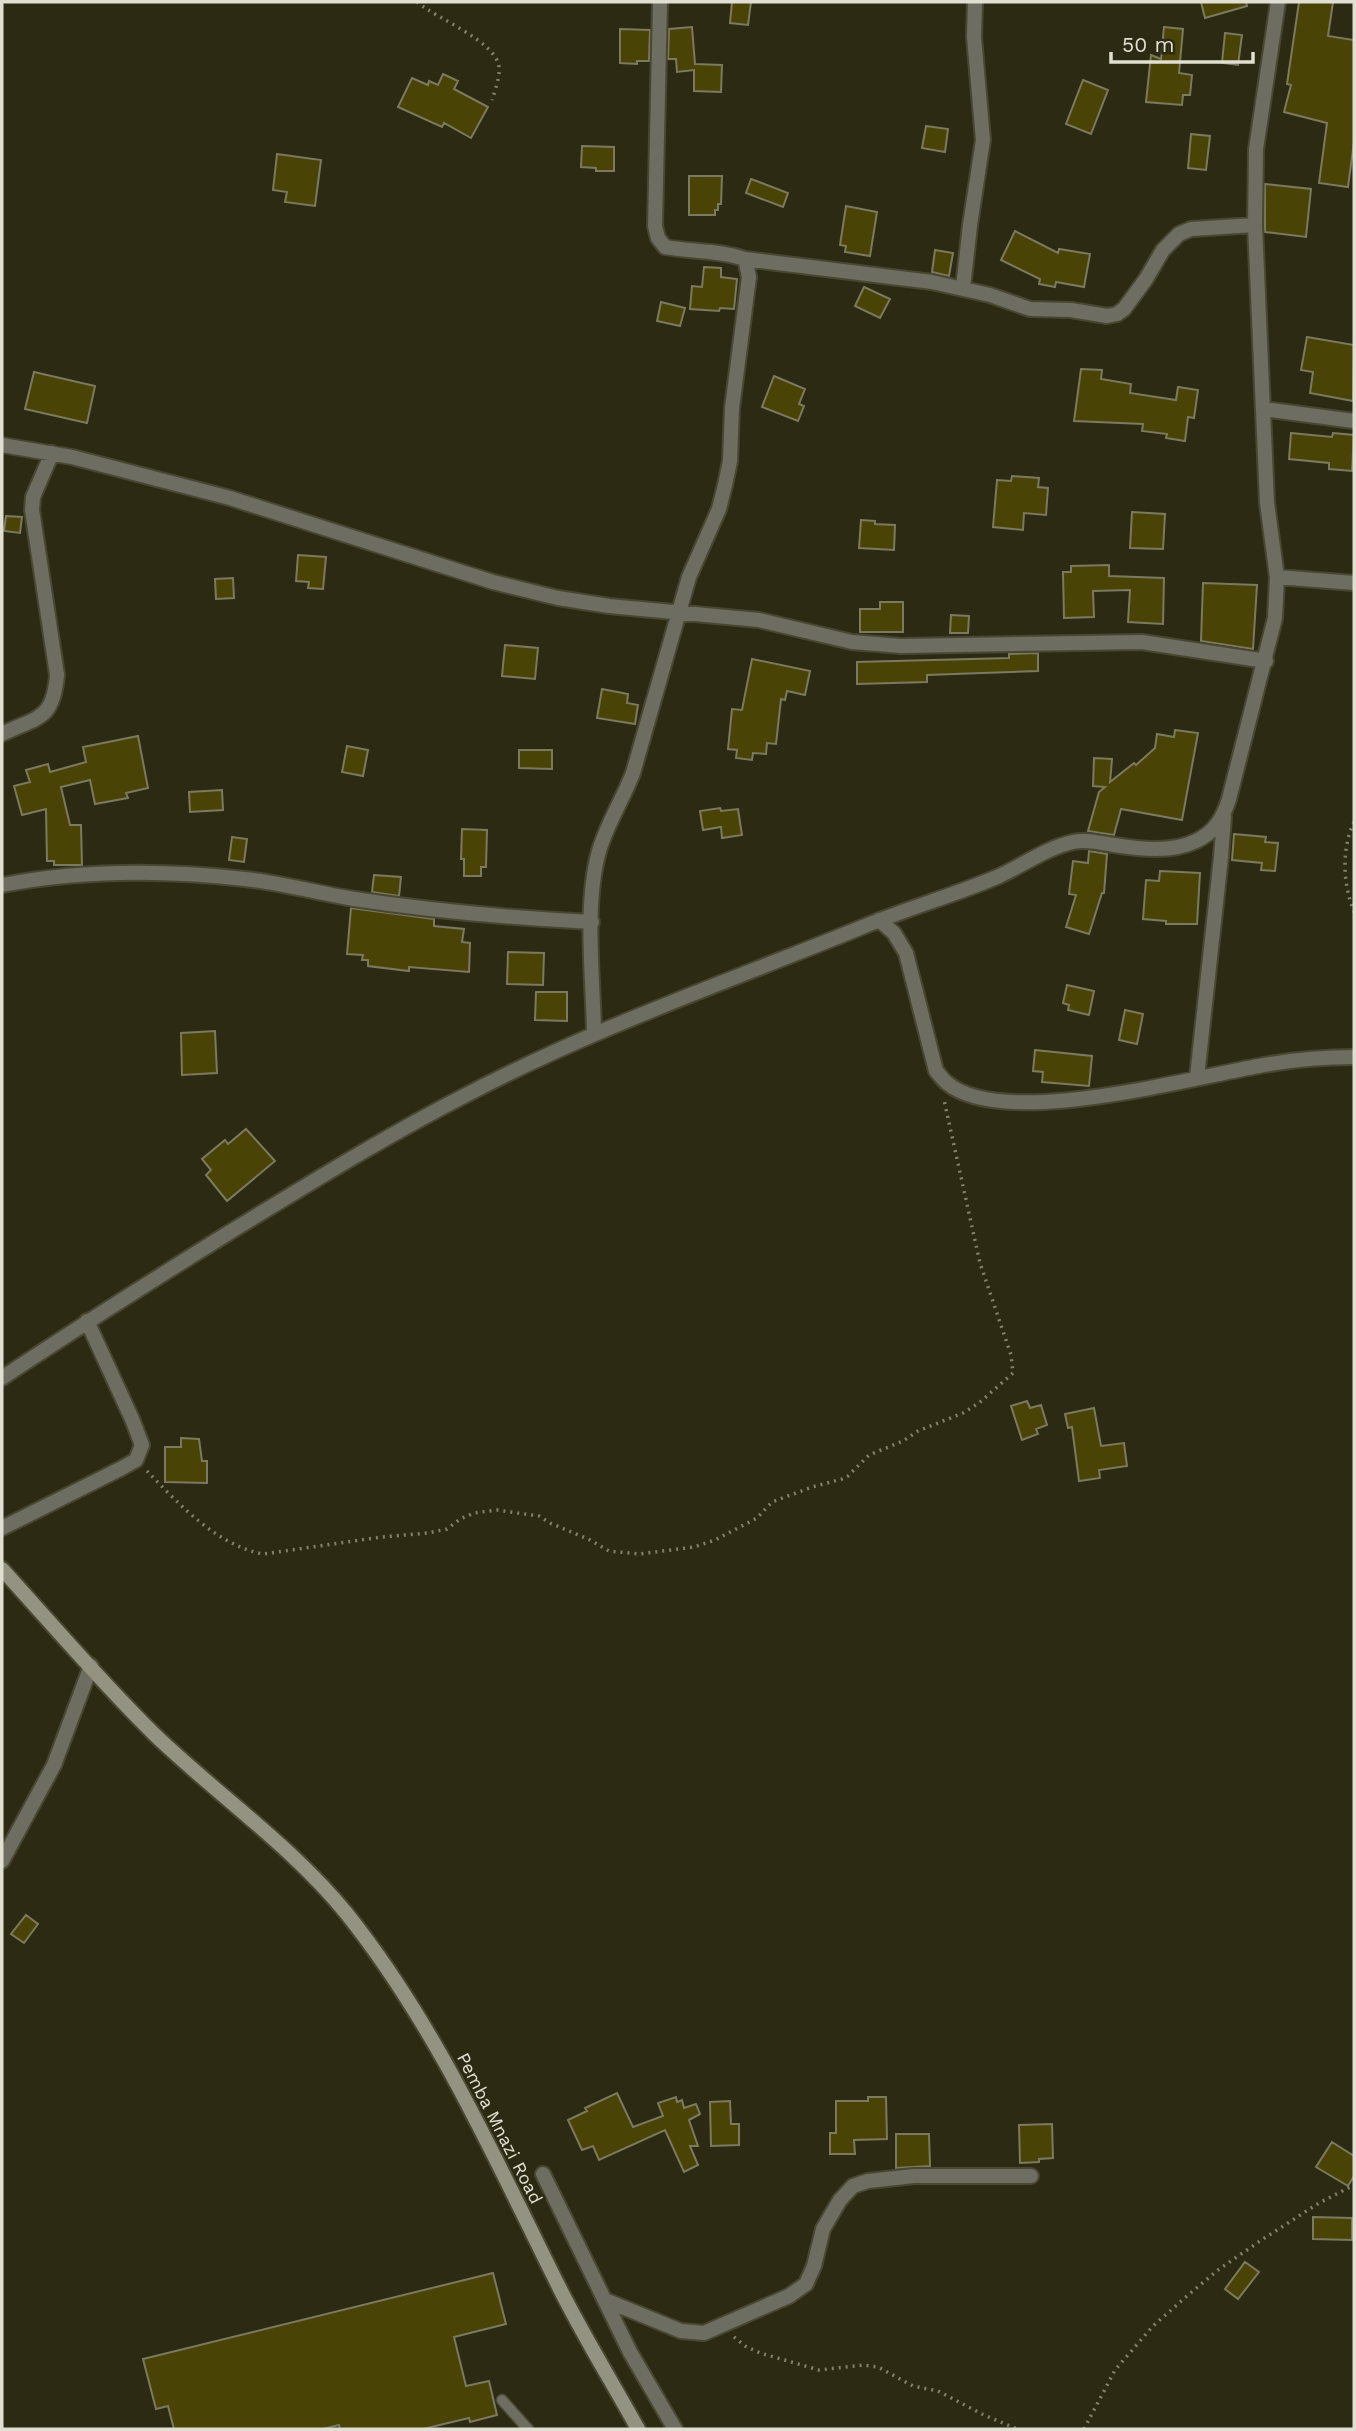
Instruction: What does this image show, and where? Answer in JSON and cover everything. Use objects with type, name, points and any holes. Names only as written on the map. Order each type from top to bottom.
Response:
[{"type":"main road","name":"Pemba Mnazi Road","points":[[2,1569],[153,1732],[261,1830],[302,1863],[346,1913],[407,1996],[478,2123],[561,2290],[638,2429]]},
{"type":"street","points":[[660,2],[655,226],[658,238],[665,247],[730,254],[745,259],[869,272],[963,288],[1030,309],[1071,310],[1107,316],[1124,309],[1163,250],[1179,234],[1191,229],[1255,225]]},
{"type":"street","points":[[963,288],[983,140],[974,37],[975,2]]},
{"type":"street","points":[[1197,1077],[1222,857],[1224,816],[1275,618],[1277,577],[1267,503],[1255,225],[1256,149],[1278,2]]},
{"type":"street","points":[[594,1033],[592,884],[598,853],[633,773],[689,577],[719,509],[725,485],[730,461],[732,408],[749,277],[745,259]]},
{"type":"street","points":[[1264,409],[1354,421]]},
{"type":"street","points":[[2,445],[52,453],[230,498],[506,586],[558,598],[759,620],[852,642],[901,646],[1142,642],[1266,661]]},
{"type":"street","points":[[2,734],[45,713],[52,706],[55,694],[57,675],[32,510],[33,497],[52,453]]},
{"type":"street","points":[[1277,577],[1354,583]]},
{"type":"street","points":[[2,1378],[87,1321],[330,1171],[464,1096],[594,1033],[879,920],[980,884],[1072,842],[1088,841],[1146,849],[1178,847],[1195,841],[1214,829],[1224,816]]},
{"type":"street","points":[[2,885],[74,876],[196,875],[247,879],[354,898],[487,916],[592,922]]},
{"type":"street","points":[[879,920],[894,933],[906,953],[936,1071],[947,1083],[961,1091],[988,1100],[1019,1103],[1056,1101],[1114,1094],[1286,1061],[1354,1057]]},
{"type":"street","points":[[2,1528],[136,1460],[142,1445],[87,1321]]},
{"type":"street","points":[[2,1861],[54,1765],[92,1666]]},
{"type":"street","points":[[543,2174],[630,2352],[674,2429]]},
{"type":"street","points":[[605,2300],[652,2321],[693,2334],[704,2333],[789,2296],[806,2284],[814,2266],[823,2230],[840,2200],[853,2186],[868,2180],[914,2176],[1031,2176]]},
{"type":"lane","points":[[502,2400],[527,2429]]},
{"type":"path","points":[[417,2],[449,24],[477,38],[495,56],[499,65],[499,77],[492,100]]},
{"type":"path","points":[[1354,822],[1345,857],[1347,892],[1354,912]]},
{"type":"path","points":[[136,1460],[184,1509],[243,1550],[263,1554],[428,1533],[447,1529],[474,1513],[497,1510],[539,1516],[609,1551],[624,1554],[671,1551],[715,1540],[757,1518],[772,1502],[842,1479],[869,1455],[979,1404],[1013,1373],[1011,1355],[981,1263],[936,1071]]},
{"type":"path","points":[[1084,2429],[1115,2370],[1153,2326],[1218,2270],[1319,2203],[1354,2185]]},
{"type":"path","points":[[720,2327],[746,2346],[808,2368],[819,2370],[863,2365],[878,2367],[913,2386],[938,2391],[1017,2429]]},
{"type":"building","points":[[732,2],[751,2],[748,25],[730,23]]},
{"type":"building","points":[[1201,2],[1246,2],[1247,6],[1205,18]]},
{"type":"building","points":[[1299,2],[1333,2],[1328,36],[1354,40],[1354,142],[1348,187],[1319,183],[1327,123],[1284,112],[1291,85],[1287,84]]},
{"type":"building","points":[[692,27],[695,64],[722,65],[721,92],[694,91],[694,70],[677,72],[676,59],[668,59],[669,29]]},
{"type":"building","points":[[1164,27],[1183,29],[1179,73],[1192,75],[1190,95],[1183,95],[1182,105],[1146,102],[1151,55],[1161,59]]},
{"type":"building","points":[[620,29],[650,30],[649,61],[637,61],[637,64],[620,63]]},
{"type":"building","points":[[1225,33],[1242,35],[1238,65],[1222,63]]},
{"type":"building","points":[[443,74],[458,81],[454,89],[488,107],[471,138],[444,123],[442,127],[398,107],[412,78],[428,85],[429,81],[438,85]]},
{"type":"building","points":[[1083,80],[1108,90],[1091,134],[1066,124]]},
{"type":"building","points":[[926,126],[948,129],[945,152],[922,148]]},
{"type":"building","points":[[1191,134],[1210,136],[1206,170],[1188,168]]},
{"type":"building","points":[[582,146],[614,147],[614,171],[596,171],[596,168],[581,167]]},
{"type":"building","points":[[277,154],[321,160],[315,206],[285,202],[287,192],[273,190]]},
{"type":"building","points":[[689,176],[722,176],[721,204],[718,204],[715,215],[689,215]]},
{"type":"building","points":[[751,179],[788,193],[783,207],[746,193]]},
{"type":"building","points":[[1265,184],[1311,189],[1306,237],[1265,232]]},
{"type":"building","points":[[846,206],[877,212],[870,256],[845,252],[846,246],[840,245]]},
{"type":"building","points":[[1015,231],[1058,253],[1059,249],[1090,254],[1084,287],[1056,282],[1055,287],[1039,284],[1040,279],[1001,260]]},
{"type":"building","points":[[935,250],[953,253],[949,276],[932,272]]},
{"type":"building","points":[[704,267],[721,268],[721,277],[737,279],[734,309],[690,309],[692,286],[702,287]]},
{"type":"building","points":[[864,287],[890,299],[880,318],[855,306]]},
{"type":"building","points":[[661,302],[685,308],[680,326],[657,321]]},
{"type":"building","points":[[1307,337],[1354,345],[1353,401],[1310,393],[1313,372],[1301,370]]},
{"type":"building","points":[[1081,369],[1102,370],[1101,379],[1131,384],[1130,393],[1176,400],[1178,387],[1198,390],[1194,418],[1188,417],[1185,441],[1166,438],[1167,434],[1142,431],[1143,424],[1074,421]]},
{"type":"building","points":[[34,372],[95,386],[87,423],[25,409]]},
{"type":"building","points":[[774,376],[805,389],[799,404],[804,406],[798,421],[762,407]]},
{"type":"building","points":[[1291,433],[1332,437],[1333,433],[1354,435],[1352,471],[1329,469],[1329,463],[1289,459]]},
{"type":"building","points":[[1012,476],[1039,478],[1038,487],[1048,488],[1046,515],[1024,513],[1023,530],[993,527],[997,480],[1011,481]]},
{"type":"building","points":[[1132,512],[1165,514],[1163,549],[1130,548]]},
{"type":"building","points":[[6,516],[22,517],[20,533],[4,531]]},
{"type":"building","points":[[861,520],[895,525],[894,550],[859,548]]},
{"type":"building","points":[[298,555],[326,557],[323,589],[308,588],[309,582],[296,581]]},
{"type":"building","points":[[1109,565],[1109,576],[1164,578],[1163,624],[1128,622],[1130,590],[1093,591],[1094,617],[1064,618],[1063,572],[1071,572],[1071,566]]},
{"type":"building","points":[[233,578],[234,598],[216,599],[215,579]]},
{"type":"building","points":[[1203,583],[1257,585],[1253,649],[1201,641]]},
{"type":"building","points":[[880,602],[903,602],[903,632],[860,632],[860,609],[880,609]]},
{"type":"building","points":[[951,615],[969,616],[968,633],[950,633]]},
{"type":"building","points":[[505,645],[538,648],[535,679],[502,676]]},
{"type":"building","points":[[1038,653],[1038,671],[927,675],[927,682],[857,684],[857,662],[1009,658],[1009,654]]},
{"type":"building","points":[[752,659],[810,671],[805,695],[787,691],[785,700],[781,699],[776,744],[767,743],[766,754],[753,753],[752,760],[736,758],[737,750],[728,749],[732,709],[742,710]]},
{"type":"building","points":[[602,689],[628,694],[627,703],[638,705],[635,724],[597,718]]},
{"type":"building","points":[[1175,730],[1198,733],[1182,820],[1121,809],[1114,835],[1088,831],[1099,792],[1105,787],[1093,786],[1094,758],[1112,759],[1110,782],[1134,763],[1136,765],[1155,748],[1157,734],[1174,737]]},
{"type":"building","points":[[138,736],[148,788],[126,793],[128,798],[95,804],[90,780],[61,787],[70,825],[81,825],[82,865],[54,865],[54,861],[47,861],[46,809],[22,815],[14,786],[30,782],[26,770],[48,764],[50,772],[86,762],[83,747]]},
{"type":"building","points":[[347,746],[368,750],[363,776],[342,772]]},
{"type":"building","points":[[519,750],[552,750],[552,769],[519,768]]},
{"type":"building","points":[[222,790],[223,810],[190,812],[189,792]]},
{"type":"building","points":[[720,808],[721,811],[738,809],[742,835],[722,838],[721,827],[703,830],[700,811]]},
{"type":"building","points":[[462,829],[487,830],[486,867],[481,867],[481,876],[464,876],[464,859],[461,859]]},
{"type":"building","points":[[1234,834],[1266,837],[1265,842],[1278,843],[1275,871],[1261,870],[1262,863],[1232,860]]},
{"type":"building","points":[[232,837],[247,839],[244,862],[229,860]]},
{"type":"building","points":[[1089,851],[1107,854],[1104,893],[1089,934],[1066,927],[1076,895],[1069,894],[1073,861],[1088,863]]},
{"type":"building","points":[[1160,871],[1200,873],[1197,924],[1166,924],[1166,921],[1143,919],[1146,880],[1159,881]]},
{"type":"building","points":[[374,875],[401,877],[399,896],[372,892]]},
{"type":"building","points":[[351,908],[434,919],[434,926],[464,929],[462,942],[470,943],[469,972],[409,967],[409,971],[368,966],[368,960],[362,960],[363,955],[347,954]]},
{"type":"building","points":[[508,952],[544,953],[543,985],[507,984]]},
{"type":"building","points":[[1067,985],[1094,991],[1089,1015],[1068,1010],[1069,1005],[1063,1003]]},
{"type":"building","points":[[536,992],[567,992],[567,1021],[535,1020]]},
{"type":"building","points":[[1125,1010],[1143,1014],[1137,1044],[1119,1040]]},
{"type":"building","points":[[215,1031],[217,1073],[182,1075],[181,1033]]},
{"type":"building","points":[[1035,1050],[1092,1056],[1089,1086],[1042,1082],[1043,1072],[1033,1071]]},
{"type":"building","points":[[246,1129],[275,1161],[227,1201],[206,1175],[211,1170],[202,1159],[225,1140],[228,1144]]},
{"type":"building","points":[[1027,1401],[1030,1408],[1041,1405],[1047,1425],[1036,1429],[1038,1434],[1022,1440],[1011,1406]]},
{"type":"building","points":[[1094,1408],[1101,1446],[1124,1443],[1127,1466],[1099,1470],[1100,1478],[1079,1481],[1072,1427],[1068,1428],[1065,1414]]},
{"type":"building","points":[[181,1438],[199,1439],[202,1461],[207,1461],[207,1483],[165,1482],[165,1447],[181,1447]]},
{"type":"building","points":[[26,1915],[38,1924],[24,1943],[11,1934]]},
{"type":"building","points":[[617,2093],[633,2127],[663,2116],[658,2103],[676,2097],[677,2102],[682,2100],[684,2108],[696,2104],[700,2114],[689,2120],[698,2146],[690,2146],[698,2165],[684,2172],[665,2130],[599,2160],[593,2146],[582,2150],[568,2120],[587,2111],[585,2108]]},
{"type":"building","points":[[868,2097],[886,2097],[887,2139],[854,2140],[855,2154],[830,2154],[830,2133],[836,2133],[836,2101],[868,2101]]},
{"type":"building","points":[[730,2101],[731,2124],[739,2124],[739,2145],[711,2146],[710,2102]]},
{"type":"building","points":[[1052,2124],[1053,2158],[1020,2163],[1019,2125]]},
{"type":"building","points":[[896,2134],[929,2134],[930,2166],[896,2168]]},
{"type":"building","points":[[1332,2142],[1354,2156],[1354,2176],[1348,2186],[1316,2167]]},
{"type":"building","points":[[1313,2217],[1352,2218],[1352,2240],[1313,2239]]},
{"type":"building","points":[[1245,2262],[1259,2272],[1238,2299],[1225,2289]]},
{"type":"building","points":[[493,2273],[506,2324],[454,2337],[466,2386],[489,2381],[497,2415],[470,2422],[469,2418],[423,2429],[340,2429],[339,2425],[323,2429],[174,2429],[168,2406],[156,2409],[143,2359]]}]
